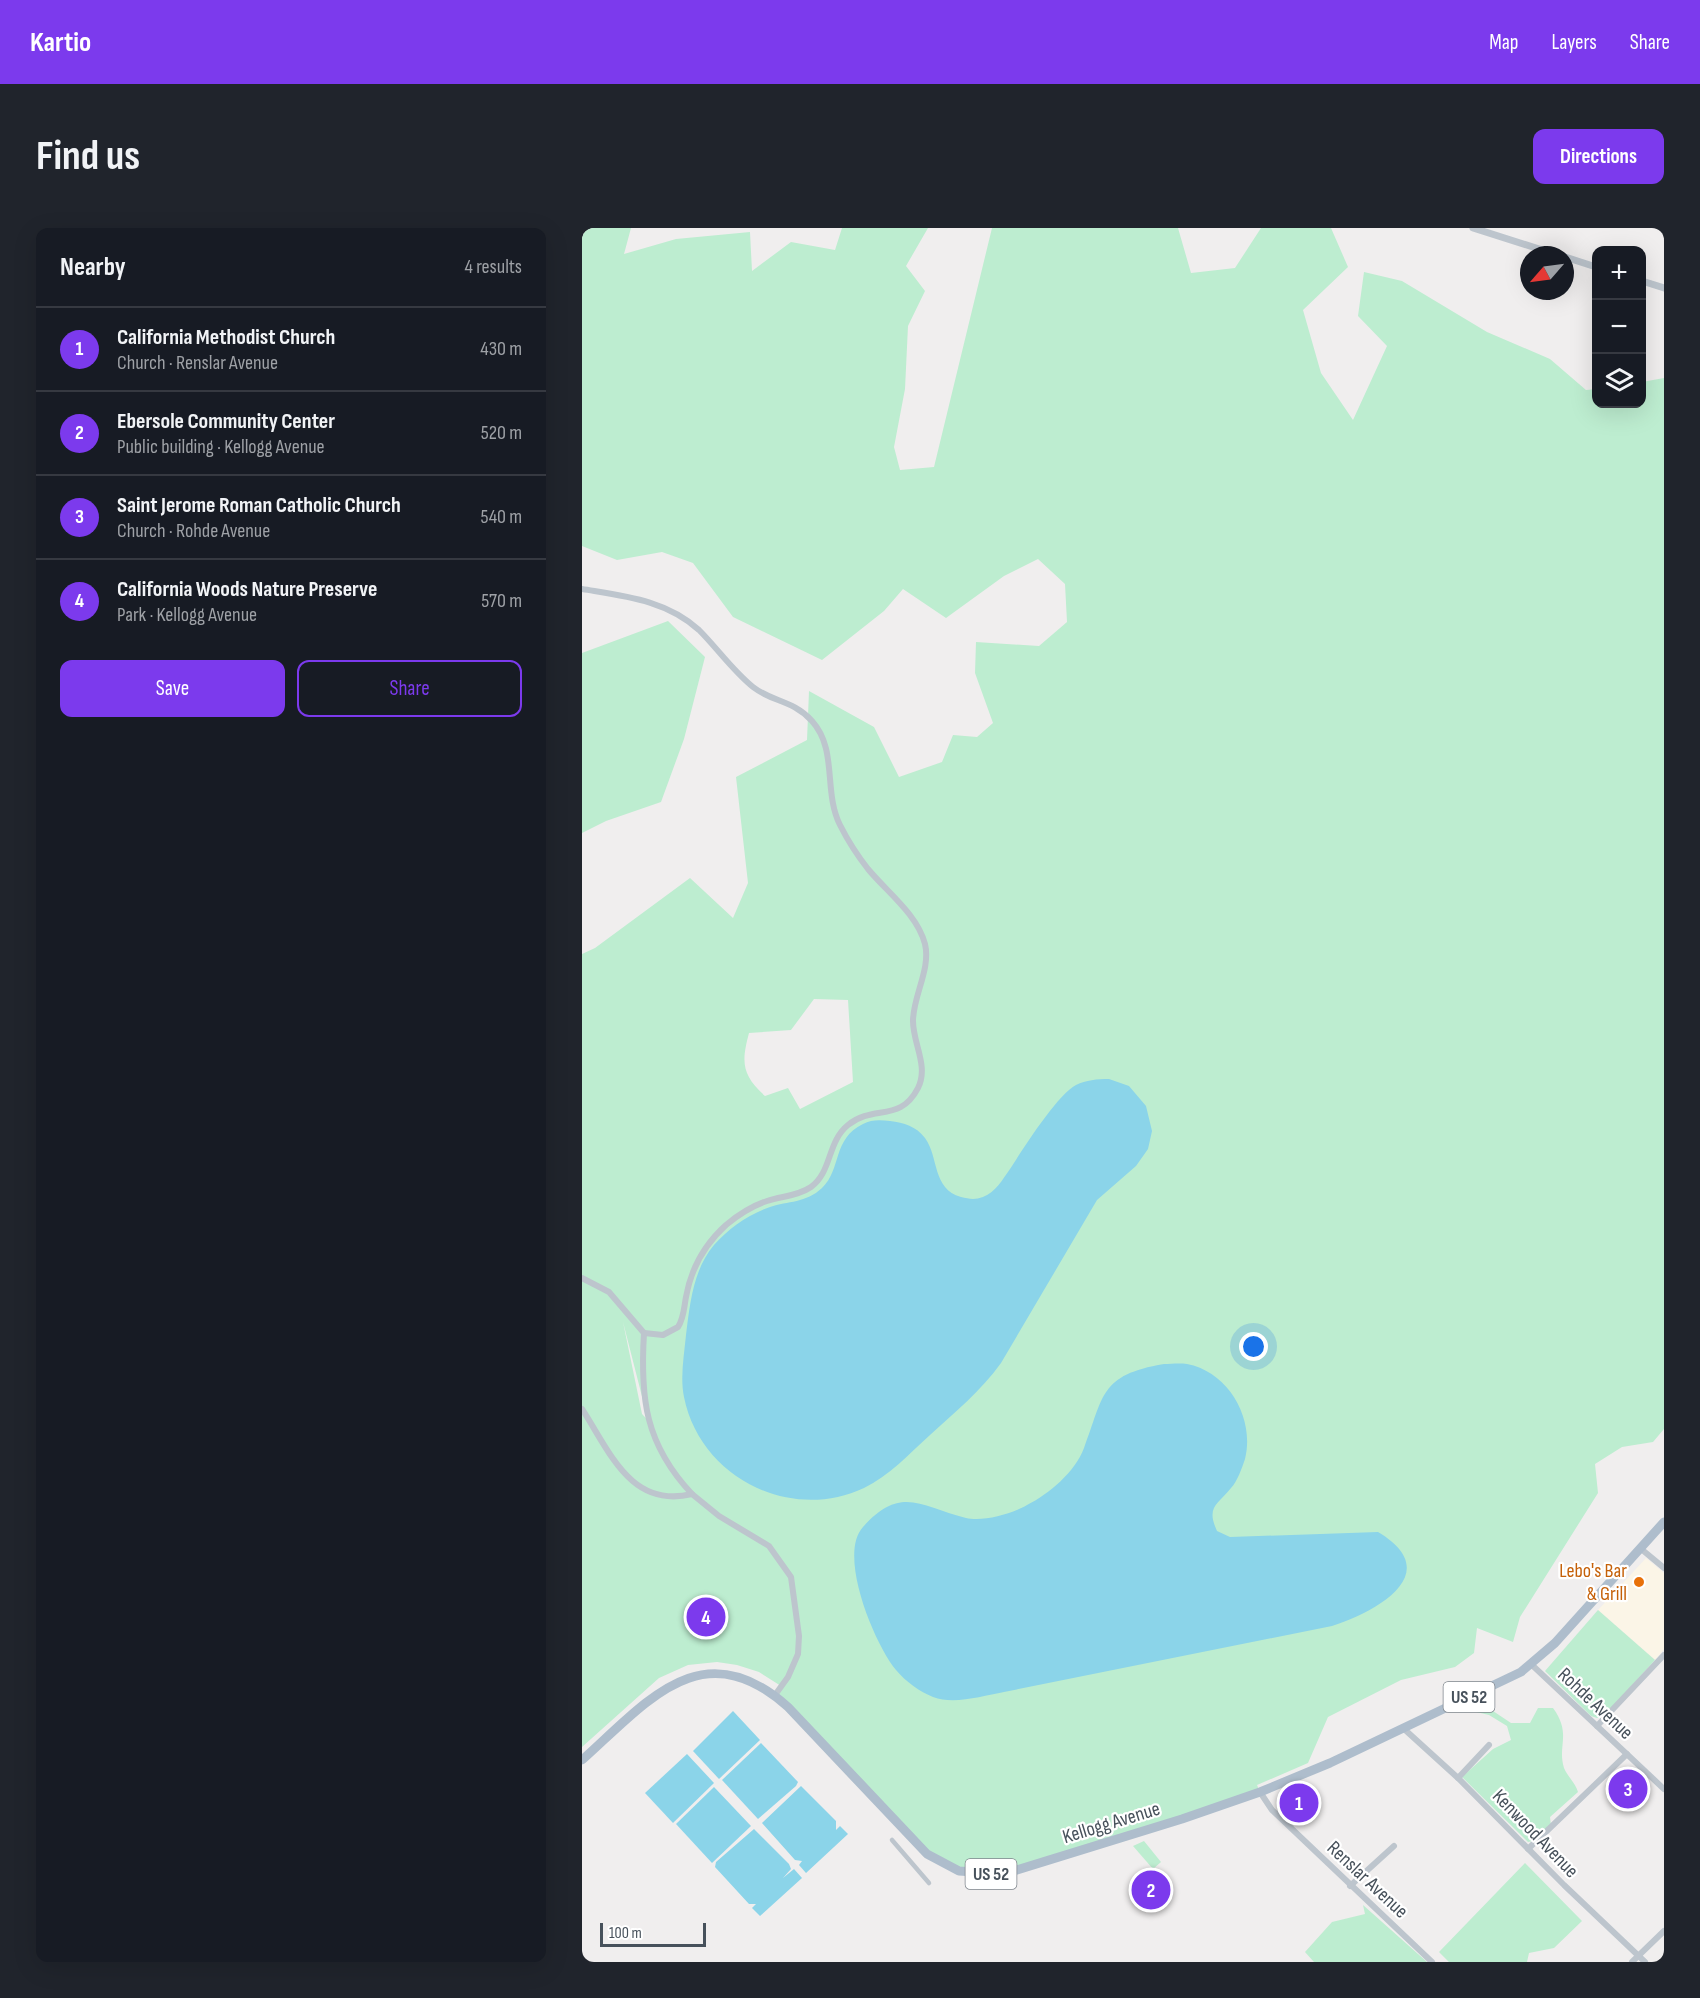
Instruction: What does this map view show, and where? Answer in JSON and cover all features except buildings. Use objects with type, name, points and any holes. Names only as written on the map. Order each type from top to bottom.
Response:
[{"type":"main road","name":"Kellogg Avenue","points":[[582,1760],[657,1693],[681,1680],[705,1674],[732,1675],[758,1683],[775,1695],[916,1845],[950,1867],[973,1874],[1004,1874],[1260,1792],[1330,1763],[1532,1665],[1664,1521]]},
{"type":"street","points":[[1473,228],[1530,246]]},
{"type":"street","points":[[1574,260],[1592,266]]},
{"type":"street","points":[[1646,283],[1664,288]]},
{"type":"street","points":[[582,589],[650,602],[675,613],[698,629],[751,686],[794,706],[813,723],[826,743],[830,793],[846,838],[868,869],[916,926],[926,955],[913,1018],[921,1079],[909,1102],[898,1110],[871,1114],[845,1127],[834,1142],[826,1167],[814,1185],[797,1194],[752,1207],[726,1225],[697,1262],[678,1327],[663,1335],[644,1333]]},
{"type":"street","points":[[582,1278],[601,1287],[617,1299],[644,1333],[643,1394],[650,1428],[665,1460],[692,1494],[719,1516],[769,1546],[791,1577],[799,1636],[798,1654],[788,1677],[775,1695]]},
{"type":"street","points":[[582,1409],[623,1472],[639,1487],[670,1498],[692,1494]]},
{"type":"street","points":[[1640,1548],[1664,1568]]},
{"type":"street","points":[[1597,1726],[1664,1655]]},
{"type":"street","name":"Rohde Avenue","points":[[1532,1665],[1664,1789]]},
{"type":"street","name":"Kenwood Avenue","points":[[1403,1728],[1458,1778],[1645,1962]]},
{"type":"street","points":[[1458,1778],[1490,1745]]},
{"type":"street","points":[[1528,1849],[1627,1754]]},
{"type":"street","name":"Renslar Avenue","points":[[1260,1792],[1272,1810],[1432,1962]]},
{"type":"street","points":[[892,1840],[929,1883]]},
{"type":"street","points":[[1350,1886],[1394,1846]]},
{"type":"street","points":[[1632,1962],[1664,1931]]},
{"type":"shaded area","points":[[1646,1558],[1664,1573],[1664,1649],[1655,1660],[1598,1610]]},
{"type":"green space","points":[[582,228],[631,228],[624,254],[676,239],[750,232],[752,271],[791,242],[835,250],[842,228],[928,228],[906,266],[925,291],[908,326],[905,389],[894,447],[900,470],[934,467],[992,228],[1178,228],[1191,273],[1235,268],[1261,228],[1331,228],[1348,267],[1303,310],[1321,373],[1353,420],[1387,346],[1358,316],[1364,272],[1402,281],[1487,332],[1550,359],[1586,390],[1592,389],[1592,408],[1646,408],[1646,381],[1664,378],[1664,1429],[1653,1442],[1622,1447],[1595,1464],[1598,1493],[1520,1617],[1513,1642],[1477,1628],[1474,1653],[1455,1667],[1401,1680],[1328,1717],[1308,1763],[1257,1785],[1260,1792],[1026,1868],[973,1874],[938,1861],[775,1695],[781,1686],[759,1672],[717,1662],[688,1665],[659,1678],[582,1747],[582,954],[595,948],[690,878],[733,918],[748,883],[736,777],[807,740],[809,691],[874,727],[899,777],[942,762],[953,735],[977,737],[993,723],[975,673],[976,642],[1039,646],[1067,622],[1065,584],[1038,559],[1004,576],[946,618],[903,589],[884,611],[822,660],[733,617],[693,563],[662,552],[617,560],[582,546]],"holes":[[[814,999],[848,1000],[853,1082],[800,1109],[788,1088],[765,1096],[752,1082],[745,1068],[749,1033],[791,1030]],[[623,1322],[648,1420],[642,1414]]]},
{"type":"green space","points":[[668,621],[705,657],[684,739],[661,802],[606,821],[582,833],[582,653]]},
{"type":"green space","points":[[1598,1610],[1655,1660],[1605,1715],[1597,1718],[1591,1716],[1545,1671]]},
{"type":"green space","points":[[1481,1703],[1511,1723],[1530,1723],[1538,1708],[1553,1708],[1559,1717],[1563,1732],[1564,1768],[1578,1792],[1550,1817],[1551,1826],[1533,1841],[1528,1842],[1462,1777],[1493,1749],[1511,1740],[1507,1726],[1489,1715],[1468,1710]]},
{"type":"green space","points":[[1144,1841],[1161,1862],[1153,1869],[1133,1846]]},
{"type":"green space","points":[[1525,1863],[1582,1921],[1554,1948],[1529,1953],[1527,1962],[1449,1962],[1439,1952]]},
{"type":"green space","points":[[1363,1905],[1427,1962],[1314,1962],[1305,1952],[1332,1922],[1365,1914]]},
{"type":"water","points":[[1109,1079],[1129,1086],[1146,1106],[1152,1131],[1148,1149],[1136,1166],[1097,1200],[1001,1363],[985,1383],[958,1409],[882,1477],[864,1488],[836,1497],[807,1500],[779,1496],[752,1486],[728,1470],[708,1450],[693,1425],[684,1397],[683,1366],[689,1311],[697,1276],[707,1255],[726,1233],[762,1210],[803,1199],[816,1193],[828,1180],[846,1138],[853,1130],[873,1121],[900,1123],[918,1131],[929,1146],[937,1172],[945,1187],[961,1197],[977,1199],[983,1197],[998,1185],[1041,1123],[1068,1091],[1084,1082]]},
{"type":"water","points":[[1164,1364],[1187,1364],[1215,1377],[1236,1400],[1242,1413],[1246,1428],[1245,1459],[1235,1482],[1213,1511],[1217,1531],[1230,1537],[1378,1532],[1398,1547],[1406,1562],[1405,1576],[1397,1589],[1384,1601],[1367,1611],[1332,1626],[977,1697],[959,1700],[941,1699],[928,1695],[908,1682],[887,1658],[869,1621],[862,1600],[854,1558],[856,1540],[863,1527],[889,1506],[901,1502],[912,1502],[973,1519],[997,1516],[1027,1505],[1044,1495],[1068,1474],[1080,1457],[1101,1401],[1115,1382],[1127,1374]]},
{"type":"water","points":[[733,1711],[760,1740],[719,1779],[693,1751]]},
{"type":"water","points":[[761,1743],[798,1782],[758,1819],[722,1780]]},
{"type":"water","points":[[687,1754],[714,1783],[673,1823],[645,1793]]},
{"type":"water","points":[[801,1786],[836,1821],[836,1830],[840,1826],[848,1834],[806,1873],[799,1865],[802,1861],[795,1860],[762,1823]]},
{"type":"water","points":[[714,1787],[751,1826],[712,1863],[676,1824]]},
{"type":"water","points":[[754,1829],[789,1864],[791,1869],[783,1878],[794,1869],[802,1878],[760,1916],[752,1908],[756,1904],[749,1904],[715,1867],[716,1862]]},
{"type":"place","name":"Lebo's Bar & Grill","points":[[1639,1582]]},
{"type":"place","name":"California Woods Nature Preserve","points":[[706,1617]]},
{"type":"place","name":"Saint Jerome Roman Catholic Church","points":[[1628,1789]]},
{"type":"place","name":"California Methodist Church","points":[[1299,1803]]},
{"type":"place","name":"Ebersole Community Center","points":[[1151,1890]]}]
